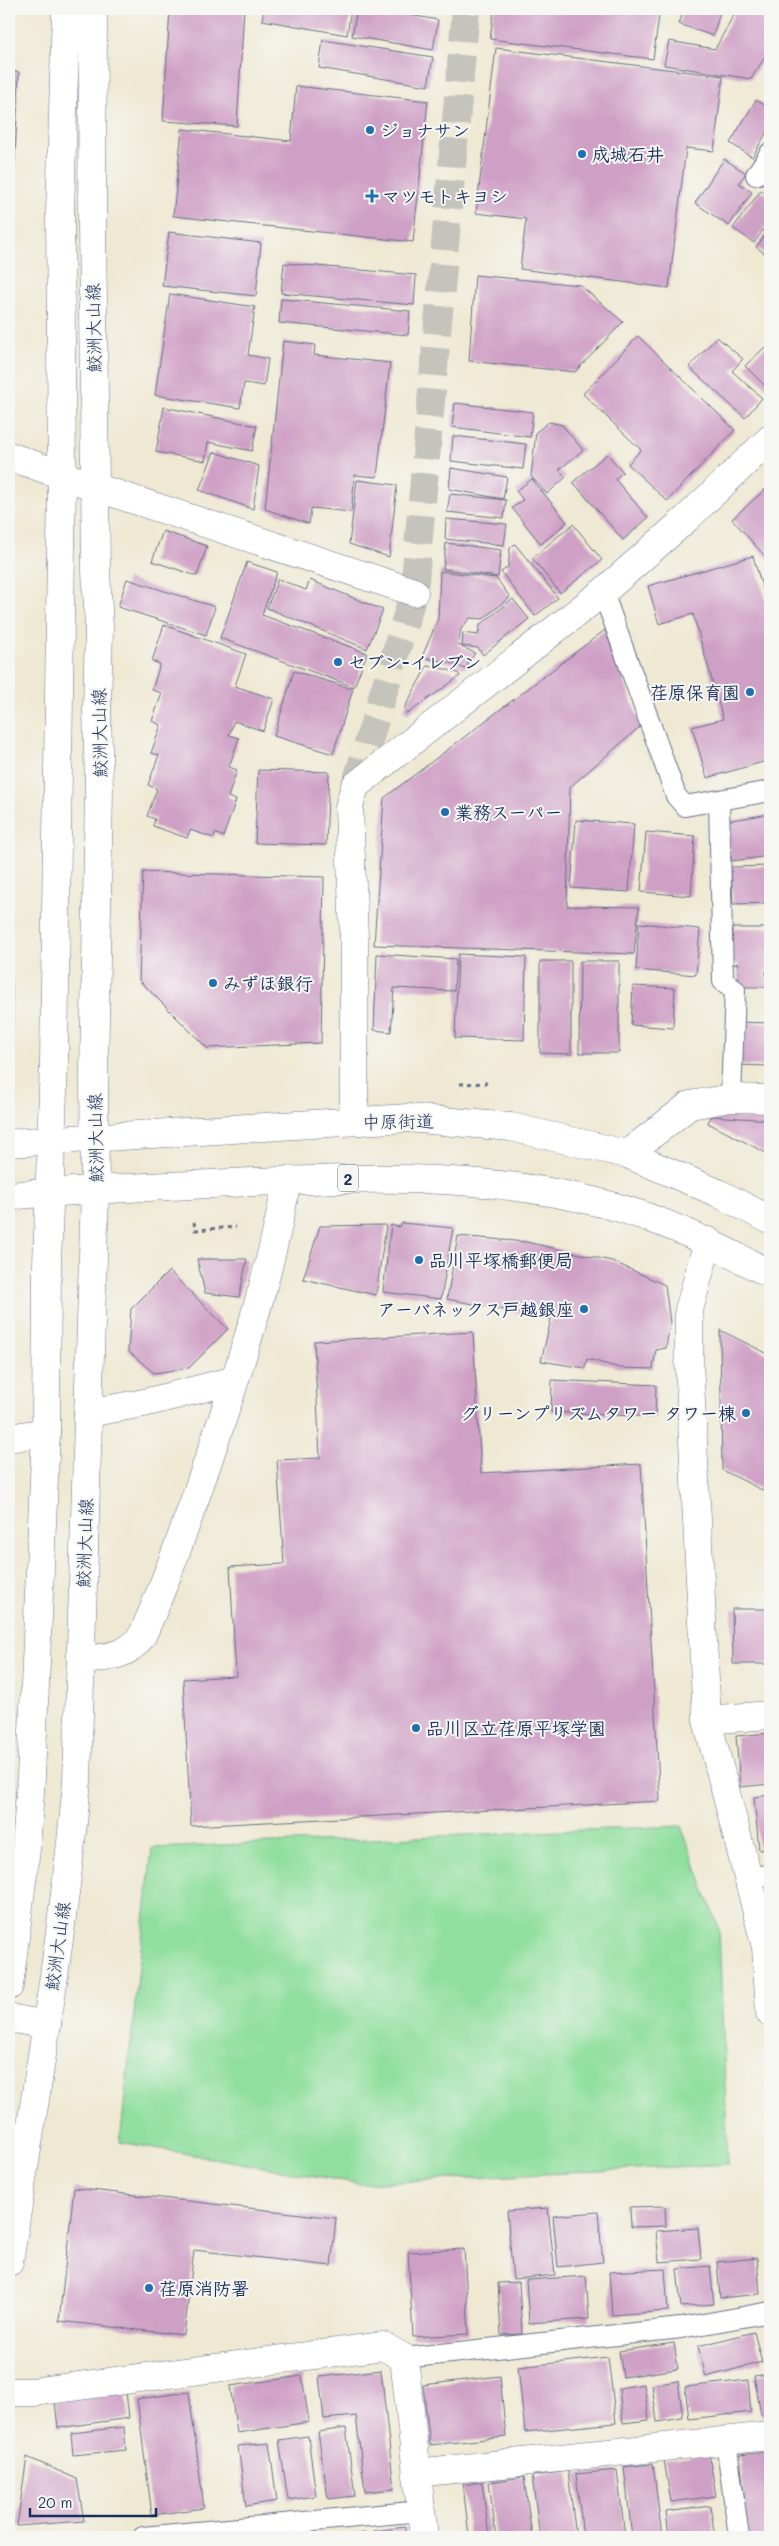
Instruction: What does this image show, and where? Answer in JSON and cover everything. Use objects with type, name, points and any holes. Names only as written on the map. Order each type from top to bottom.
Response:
[{"type":"main road","name":"鮫洲大山線","points":[[9,1986],[26,1849],[31,1777],[46,1432],[62,475],[60,213],[66,9]]},
{"type":"main road","name":"鮫洲大山線","points":[[9,2262],[47,2025],[72,1842],[77,1781],[95,1190],[99,628],[95,487],[92,224],[93,9]]},
{"type":"main road","points":[[354,1121],[354,938],[349,807],[355,786],[603,592],[686,519],[770,439]]},
{"type":"main road","points":[[9,456],[95,487],[414,592]]},
{"type":"main road","points":[[627,1154],[690,1105],[731,1098],[770,1099]]},
{"type":"main road","name":"中原街道","points":[[9,1143],[408,1118],[511,1127],[627,1154],[718,1193],[770,1220]]},
{"type":"main road","name":"2","points":[[9,1196],[50,1192],[288,1180],[356,1178],[481,1181],[562,1194],[602,1203],[674,1226],[708,1241],[770,1274]]},
{"type":"main road","points":[[81,1661],[122,1654],[136,1646],[143,1634],[198,1493],[235,1380],[278,1232],[288,1180]]},
{"type":"main road","points":[[708,1241],[689,1310],[690,1371],[707,1720],[759,1876],[770,2012]]},
{"type":"main road","points":[[88,1414],[144,1403],[235,1380]]},
{"type":"main road","points":[[9,1439],[46,1432]]},
{"type":"main road","points":[[707,1720],[770,1715]]},
{"type":"main road","points":[[9,2018],[47,2025]]},
{"type":"main road","points":[[9,2392],[33,2392],[383,2346],[404,2358],[422,2524]]},
{"type":"main road","points":[[416,2473],[770,2436]]},
{"type":"lane","points":[[756,175],[770,153]]},
{"type":"lane","points":[[603,592],[676,796],[685,806],[770,792]]},
{"type":"lane","points":[[719,800],[723,981],[735,990],[731,1098]]},
{"type":"lane","points":[[404,2358],[681,2328],[770,2312]]},
{"type":"lane","points":[[726,2441],[739,2537]]},
{"type":"lane","points":[[143,2537],[422,2524]]},
{"type":"path","points":[[194,1218],[195,1230],[236,1227]]},
{"type":"green space","points":[[681,1826],[719,1929],[728,2164],[361,2184],[120,2142],[152,1848]]},
{"type":"building","points":[[170,9],[244,9],[237,126],[163,121]]},
{"type":"building","points":[[264,9],[351,9],[347,35],[262,20]]},
{"type":"building","points":[[357,9],[377,9],[438,20],[433,50],[352,36]]},
{"type":"building","points":[[494,9],[660,9],[653,59],[490,39]]},
{"type":"building","points":[[684,9],[721,9],[713,36],[679,24]]},
{"type":"building","points":[[737,9],[770,9],[770,49],[751,79],[664,65],[669,41],[715,49]]},
{"type":"building","points":[[323,40],[433,57],[428,86],[319,68]]},
{"type":"building","points":[[496,48],[723,76],[714,151],[686,148],[669,288],[520,269],[526,219],[476,213]]},
{"type":"building","points":[[9,71],[19,72],[14,178],[9,178]]},
{"type":"building","points":[[296,86],[428,101],[413,242],[173,216],[182,129],[291,141]]},
{"type":"building","points":[[756,100],[770,108],[770,127],[752,157],[730,143]]},
{"type":"building","points":[[724,159],[746,173],[739,183],[752,192],[729,226],[695,203]]},
{"type":"building","points":[[761,190],[770,197],[770,220],[754,243],[733,228]]},
{"type":"building","points":[[770,229],[770,257],[756,247]]},
{"type":"building","points":[[169,232],[261,243],[256,296],[162,286]]},
{"type":"building","points":[[284,263],[416,275],[414,305],[281,293]]},
{"type":"building","points":[[475,275],[580,285],[623,322],[575,372],[469,361]]},
{"type":"building","points":[[170,294],[255,307],[248,355],[268,359],[264,386],[244,383],[240,408],[155,395]]},
{"type":"building","points":[[281,299],[410,311],[408,335],[279,323]]},
{"type":"building","points":[[638,336],[735,430],[667,501],[628,464],[641,450],[583,394]]},
{"type":"building","points":[[717,337],[743,359],[732,371],[762,398],[745,418],[689,367]]},
{"type":"building","points":[[283,341],[315,345],[314,355],[390,363],[377,477],[355,475],[351,512],[311,508],[309,524],[265,509]]},
{"type":"building","points":[[765,347],[770,352],[770,391],[745,366]]},
{"type":"building","points":[[455,403],[533,412],[530,437],[452,427]]},
{"type":"building","points":[[164,407],[257,426],[252,451],[208,442],[205,461],[156,452]]},
{"type":"building","points":[[549,422],[562,425],[583,450],[559,470],[566,477],[547,494],[531,476],[536,432]]},
{"type":"building","points":[[453,436],[526,444],[523,469],[451,461]]},
{"type":"building","points":[[214,452],[259,466],[253,509],[199,490]]},
{"type":"building","points":[[607,454],[623,472],[615,479],[648,518],[623,540],[573,482]]},
{"type":"building","points":[[451,468],[507,477],[503,499],[449,489]]},
{"type":"building","points":[[532,479],[567,522],[541,544],[512,508],[523,500],[516,491]]},
{"type":"building","points":[[357,480],[397,485],[389,557],[349,544]]},
{"type":"building","points":[[770,485],[770,562],[732,519]]},
{"type":"building","points":[[450,494],[506,500],[504,518],[447,512]]},
{"type":"building","points":[[446,519],[507,524],[504,545],[445,539]]},
{"type":"building","points":[[573,524],[602,560],[560,593],[532,558]]},
{"type":"building","points":[[163,531],[207,546],[197,576],[152,561]]},
{"type":"building","points":[[446,543],[501,550],[498,577],[443,569]]},
{"type":"building","points":[[515,544],[558,598],[535,616],[501,572],[508,567],[510,548]]},
{"type":"building","points":[[753,556],[770,614],[770,760],[707,778],[692,727],[723,719],[693,614],[659,624],[648,586]]},
{"type":"building","points":[[247,562],[277,572],[262,615],[367,653],[354,687],[220,638]]},
{"type":"building","points":[[440,571],[496,578],[510,597],[483,619],[470,618],[461,629],[458,645],[475,653],[465,669],[454,664],[422,657],[438,619]]},
{"type":"building","points":[[127,579],[215,607],[206,635],[118,607]]},
{"type":"building","points":[[278,579],[306,590],[310,580],[383,610],[367,649],[267,608]]},
{"type":"building","points":[[513,599],[529,619],[483,655],[478,648],[462,646],[463,633],[478,635],[480,625]]},
{"type":"building","points":[[164,625],[246,654],[235,686],[274,699],[263,731],[234,721],[229,735],[239,738],[229,767],[237,770],[228,797],[236,800],[223,837],[215,833],[214,838],[190,830],[187,838],[153,826],[155,819],[147,816],[157,789],[148,785],[159,755],[151,753],[161,725],[152,721],[162,693],[152,690],[160,664],[152,661]]},
{"type":"building","points":[[605,630],[641,726],[570,787],[567,906],[639,907],[634,954],[374,945],[384,798]]},
{"type":"building","points":[[427,666],[445,669],[458,673],[460,676],[407,714],[404,709]]},
{"type":"building","points":[[294,671],[353,689],[333,754],[274,736]]},
{"type":"building","points":[[258,770],[329,772],[326,845],[255,843]]},
{"type":"building","points":[[770,814],[770,856],[732,861],[725,821]]},
{"type":"building","points":[[576,820],[634,824],[629,892],[571,888]]},
{"type":"building","points":[[646,832],[695,836],[691,896],[641,892]]},
{"type":"building","points":[[770,866],[770,903],[733,904],[731,867]]},
{"type":"building","points":[[143,872],[324,877],[321,1043],[207,1048],[139,980]]},
{"type":"building","points":[[639,923],[700,929],[696,975],[636,970]]},
{"type":"building","points":[[732,928],[770,928],[770,971],[766,971],[766,987],[739,987],[738,963],[732,965]]},
{"type":"building","points":[[377,954],[456,959],[454,991],[394,988],[391,1032],[374,1030]]},
{"type":"building","points":[[458,954],[526,957],[524,1040],[455,1038]]},
{"type":"building","points":[[540,961],[571,961],[571,1054],[540,1053]]},
{"type":"building","points":[[580,961],[619,961],[619,1053],[579,1053]]},
{"type":"building","points":[[12,981],[12,1066],[9,1069],[9,982]]},
{"type":"building","points":[[633,986],[675,988],[673,1028],[631,1025]]},
{"type":"building","points":[[737,1022],[769,1023],[769,1066],[736,1065]]},
{"type":"building","points":[[711,1116],[770,1120],[770,1155],[708,1123]]},
{"type":"building","points":[[402,1223],[453,1228],[441,1299],[383,1292],[391,1225],[400,1227]]},
{"type":"building","points":[[386,1225],[376,1295],[303,1279],[320,1226]]},
{"type":"building","name":"アーバネックス戸越銀座","points":[[458,1236],[526,1242],[612,1261],[665,1285],[670,1323],[666,1348],[656,1350],[653,1369],[620,1368],[587,1359],[585,1368],[541,1361],[551,1319],[447,1299]]},
{"type":"building","points":[[197,1259],[247,1259],[239,1297],[205,1293]]},
{"type":"building","points":[[169,1271],[228,1329],[189,1368],[154,1373],[128,1351],[131,1309]]},
{"type":"building","name":"グリーンプリズムタワー タワー棟","points":[[720,1330],[770,1355],[770,1494],[722,1470]]},
{"type":"building","points":[[473,1332],[481,1473],[641,1464],[660,1801],[191,1826],[183,1679],[236,1676],[230,1567],[284,1564],[277,1460],[320,1458],[314,1341]]},
{"type":"building","points":[[552,1380],[656,1385],[655,1417],[551,1412]]},
{"type":"building","points":[[732,1609],[770,1609],[770,1664],[733,1664]]},
{"type":"building","points":[[770,1733],[770,1784],[740,1787],[736,1736]]},
{"type":"building","points":[[770,1795],[770,1849],[759,1850],[754,1797]]},
{"type":"building","points":[[74,2188],[336,2218],[331,2266],[194,2250],[184,2335],[59,2321]]},
{"type":"building","points":[[665,2206],[666,2226],[631,2227],[630,2207]]},
{"type":"building","points":[[548,2208],[555,2275],[513,2279],[507,2211]]},
{"type":"building","points":[[598,2212],[603,2262],[558,2267],[553,2216]]},
{"type":"building","points":[[698,2228],[701,2259],[659,2262],[656,2231]]},
{"type":"building","points":[[464,2249],[469,2334],[413,2337],[408,2252]]},
{"type":"building","points":[[757,2258],[760,2294],[720,2298],[717,2262]]},
{"type":"building","points":[[710,2266],[714,2304],[681,2307],[677,2269]]},
{"type":"building","points":[[665,2269],[668,2311],[612,2315],[609,2272]]},
{"type":"building","points":[[586,2276],[589,2319],[529,2323],[526,2280]]},
{"type":"building","points":[[519,2282],[522,2334],[501,2335],[498,2283]]},
{"type":"building","points":[[754,2332],[762,2362],[706,2377],[698,2346]]},
{"type":"building","points":[[674,2343],[678,2369],[623,2377],[619,2351]]},
{"type":"building","points":[[608,2357],[616,2423],[525,2432],[518,2367]]},
{"type":"building","points":[[381,2370],[394,2489],[365,2492],[356,2416],[324,2419],[319,2377]]},
{"type":"building","points":[[770,2374],[770,2413],[761,2415],[754,2376]]},
{"type":"building","points":[[302,2376],[309,2422],[237,2433],[230,2386]]},
{"type":"building","points":[[500,2376],[506,2437],[430,2445],[423,2385]]},
{"type":"building","points":[[748,2380],[751,2412],[689,2419],[685,2387]]},
{"type":"building","points":[[678,2381],[683,2418],[657,2422],[652,2385]]},
{"type":"building","points":[[644,2384],[649,2420],[623,2423],[619,2388]]},
{"type":"building","points":[[126,2392],[129,2418],[58,2428],[55,2402]]},
{"type":"building","points":[[189,2392],[204,2508],[152,2515],[137,2399]]},
{"type":"building","points":[[124,2427],[126,2450],[73,2455],[71,2433]]},
{"type":"building","points":[[346,2428],[355,2496],[328,2499],[318,2432]]},
{"type":"building","points":[[308,2436],[316,2496],[288,2500],[279,2440]]},
{"type":"building","points":[[269,2443],[277,2501],[246,2506],[238,2446]]},
{"type":"building","points":[[767,2452],[770,2486],[770,2537],[748,2537],[740,2455]]},
{"type":"building","points":[[709,2453],[716,2496],[671,2502],[664,2460]]},
{"type":"building","points":[[27,2457],[77,2479],[84,2521],[17,2526]]},
{"type":"building","points":[[653,2464],[662,2537],[632,2537],[624,2467]]},
{"type":"building","points":[[617,2470],[625,2537],[583,2537],[576,2474]]},
{"type":"building","points":[[568,2471],[576,2537],[540,2537],[532,2476]]},
{"type":"building","points":[[524,2477],[532,2537],[496,2537],[489,2482]]},
{"type":"building","points":[[482,2482],[489,2537],[469,2537],[463,2485]]},
{"type":"building","points":[[710,2506],[715,2537],[669,2537],[666,2512]]},
{"type":"building","points":[[405,2527],[406,2537],[375,2537],[374,2531]]},
{"type":"building","points":[[365,2533],[365,2537],[339,2537],[339,2536]]},
{"type":"tunnel","points":[[355,786],[414,592],[466,9]]},
{"type":"place","name":"ジョナサン","points":[[370,130]]},
{"type":"place","name":"成城石井","points":[[582,154]]},
{"type":"place","name":"マツモトキヨシ","points":[[372,196]]},
{"type":"place","name":"セブン-イレブン","points":[[338,662]]},
{"type":"place","name":"荏原保育園","points":[[750,692]]},
{"type":"place","name":"業務スーパー","points":[[445,812]]},
{"type":"place","name":"みずほ銀行","points":[[213,983]]},
{"type":"place","name":"品川平塚橋郵便局","points":[[419,1260]]},
{"type":"place","name":"アーバネックス戸越銀座","points":[[584,1309]]},
{"type":"place","name":"グリーンプリズムタワー タワー棟","points":[[746,1413]]},
{"type":"place","name":"品川区立荏原平塚学園","points":[[416,1728]]},
{"type":"place","name":"荏原消防署","points":[[149,2288]]}]
